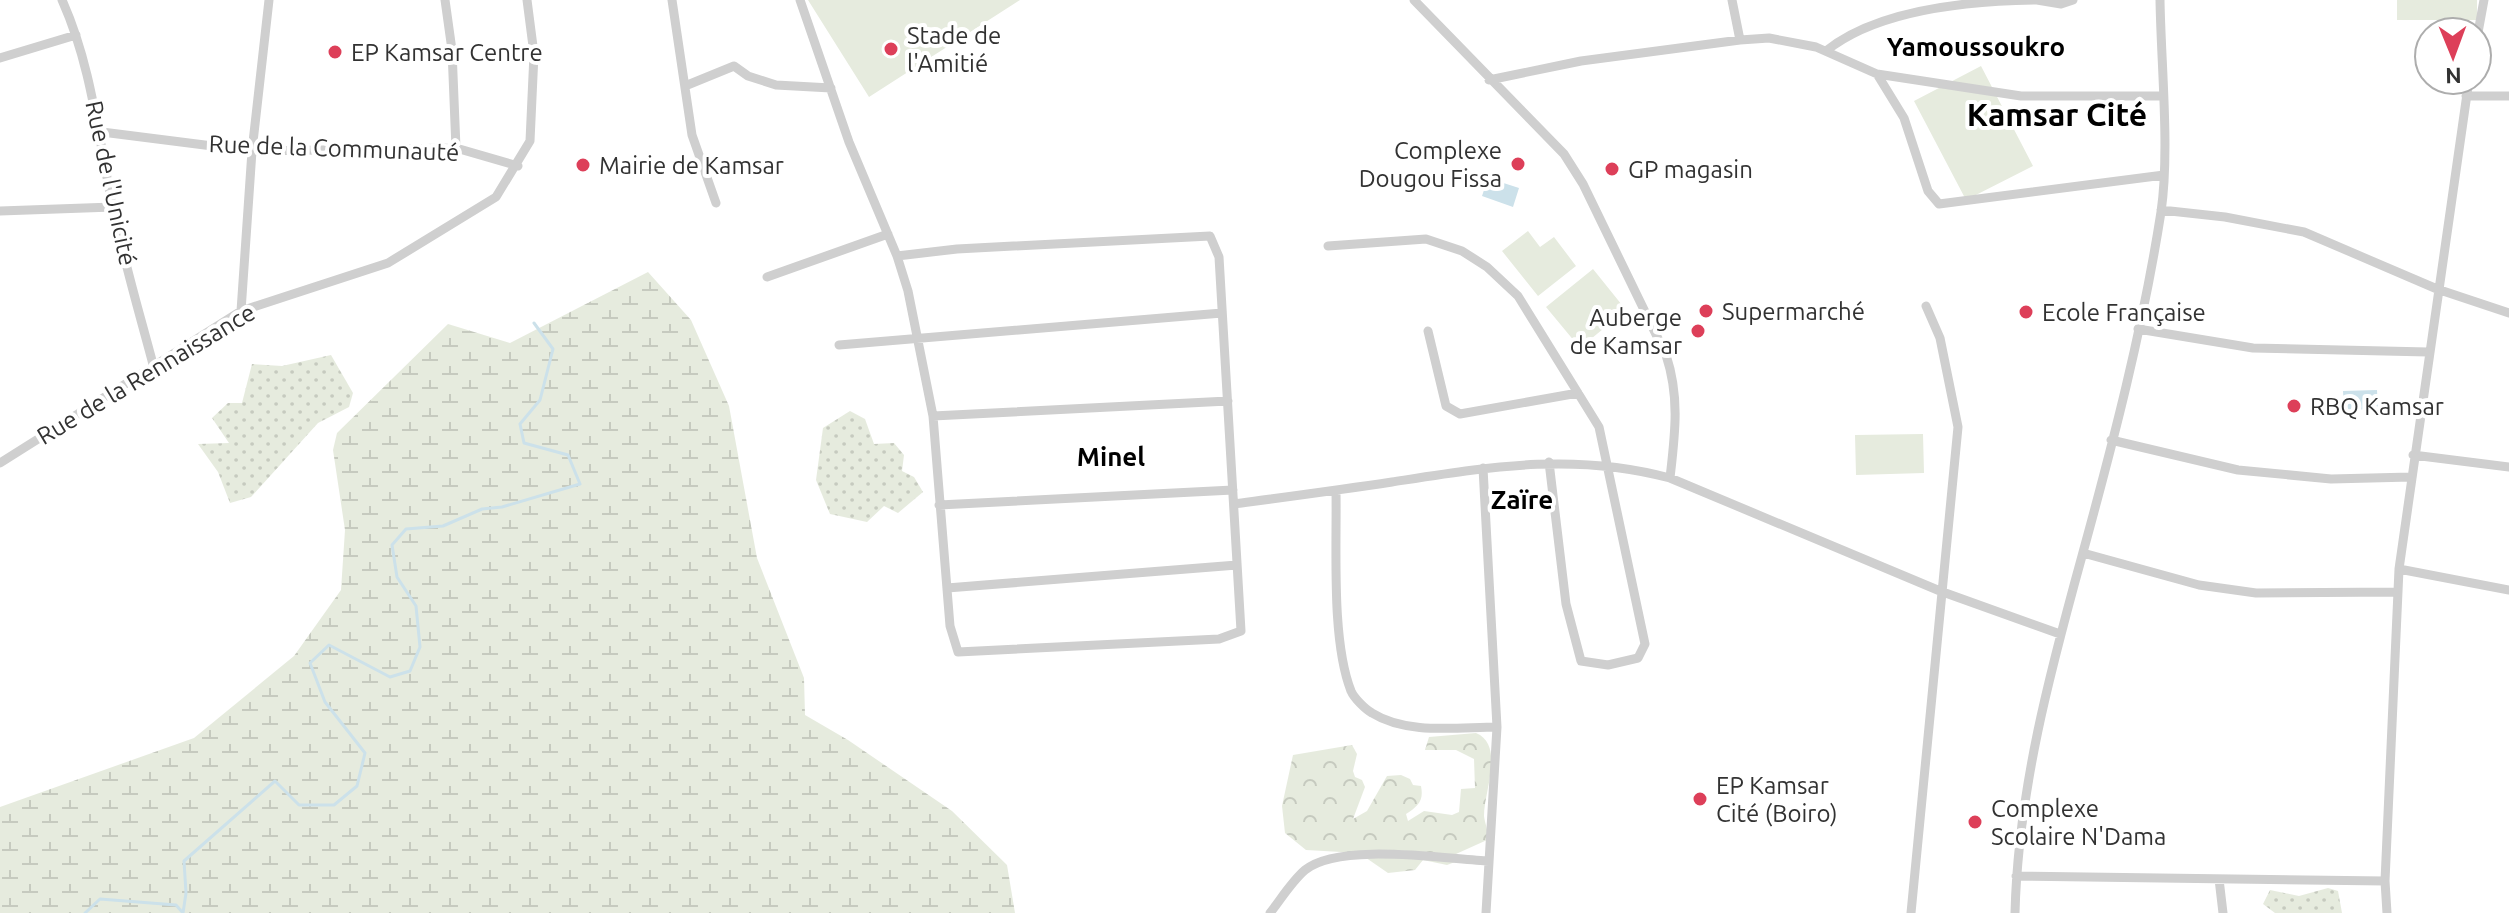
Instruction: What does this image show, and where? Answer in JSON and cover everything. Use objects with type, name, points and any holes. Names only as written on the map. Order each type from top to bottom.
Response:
[{"type":"street","name":"Rue de l'Unicité","points":[[62,0],[76,35],[102,132],[113,207],[154,368]]},
{"type":"street","points":[[241,311],[252,151],[269,0]]},
{"type":"street","points":[[445,0],[452,50],[456,148]]},
{"type":"street","name":"Rue de la Rennaissance","points":[[0,463],[241,311],[388,263],[421,246],[496,197],[518,166],[530,141],[534,54],[527,0]]},
{"type":"street","points":[[672,0],[692,135],[716,203]]},
{"type":"street","points":[[800,0],[849,142],[897,256],[917,338],[933,416],[950,626],[958,652],[1219,639],[1241,631],[1219,257],[1210,236],[1019,245],[897,256]]},
{"type":"street","points":[[1414,0],[1570,164],[1666,355],[1678,409],[1670,478]]},
{"type":"street","points":[[1732,0],[1740,40]]},
{"type":"street","points":[[1826,51],[1847,34],[1928,10],[2036,0],[2061,4],[2073,0]]},
{"type":"street","points":[[2015,913],[2016,876],[2030,768],[2060,634],[2138,329],[2161,210],[2164,175],[2160,0]]},
{"type":"street","points":[[0,58],[76,35]]},
{"type":"street","points":[[1489,80],[1581,61],[1769,38],[1826,51],[1877,74],[2021,96],[2161,96]]},
{"type":"street","points":[[685,86],[734,66],[748,76],[776,85],[831,88]]},
{"type":"street","points":[[1877,74],[1904,118],[1928,191],[1939,204],[2164,175]]},
{"type":"street","points":[[2387,913],[2385,881],[2399,569],[2466,96]]},
{"type":"street","name":"Rue de la Communauté","points":[[102,132],[252,151],[456,148],[518,166]]},
{"type":"street","points":[[0,211],[113,207]]},
{"type":"street","points":[[2161,210],[2225,217],[2304,232],[2437,289],[2509,313]]},
{"type":"street","points":[[767,277],[888,234]]},
{"type":"street","points":[[1328,246],[1426,239],[1462,251],[1487,267],[1518,296],[1599,427],[1645,644],[1638,658],[1608,665],[1581,661],[1566,604],[1549,462]]},
{"type":"street","points":[[1911,913],[1958,427],[1940,338],[1926,306]]},
{"type":"street","points":[[839,345],[1222,313]]},
{"type":"street","points":[[2138,329],[2253,348],[2428,352]]},
{"type":"street","points":[[1428,331],[1446,406],[1460,414],[1578,393]]},
{"type":"street","points":[[933,416],[1228,401]]},
{"type":"street","points":[[2111,440],[2238,470],[2331,479],[2411,477]]},
{"type":"street","points":[[2413,455],[2509,467]]},
{"type":"street","points":[[1234,504],[1483,468],[1549,462],[1608,464],[1670,478],[1940,591],[2060,634]]},
{"type":"street","points":[[1483,468],[1497,727],[1486,913]]},
{"type":"street","points":[[939,505],[1233,490]]},
{"type":"street","points":[[1336,491],[1343,658],[1352,695],[1372,713],[1395,722],[1428,728],[1497,727]]},
{"type":"street","points":[[2083,553],[2199,585],[2256,593],[2398,592]]},
{"type":"street","points":[[947,588],[1237,565]]},
{"type":"street","points":[[2399,569],[2509,590]]},
{"type":"street","points":[[1270,913],[1306,869],[1330,857],[1380,855],[1489,861]]},
{"type":"street","points":[[2016,876],[2385,881]]},
{"type":"street","points":[[2219,879],[2223,913]]},
{"type":"green space","name":"Stade de l'Amitié","points":[[808,0],[1020,0],[869,97]]},
{"type":"green space","points":[[2397,0],[2477,0],[2477,16],[2413,16],[2413,20],[2397,20]]},
{"type":"green space","points":[[1981,66],[2033,166],[1966,200],[1914,101]]},
{"type":"green space","points":[[1528,231],[1540,247],[1554,237],[1576,266],[1538,296],[1502,251]]},
{"type":"green space","points":[[1593,269],[1626,310],[1580,348],[1546,307]]},
{"type":"green space","points":[[648,272],[691,320],[729,406],[757,558],[804,678],[805,715],[848,740],[952,811],[1007,865],[1015,913],[0,913],[0,807],[194,738],[294,656],[341,590],[345,530],[333,450],[337,433],[448,324],[510,343]]},
{"type":"green space","points":[[331,355],[353,393],[349,407],[318,423],[251,497],[230,503],[218,472],[198,444],[229,443],[212,418],[228,403],[242,403],[252,364],[282,366]]},
{"type":"green space","points":[[850,411],[865,419],[874,444],[894,443],[904,455],[902,471],[914,477],[923,492],[898,513],[884,506],[867,522],[830,514],[816,480],[823,428]]},
{"type":"green space","points":[[1923,434],[1924,473],[1856,475],[1855,435]]},
{"type":"green space","points":[[1476,733],[1485,739],[1491,758],[1484,816],[1487,840],[1456,854],[1455,862],[1447,865],[1423,860],[1415,870],[1388,873],[1359,853],[1306,850],[1285,833],[1282,806],[1293,755],[1352,745],[1357,754],[1353,771],[1365,787],[1353,819],[1367,811],[1387,776],[1401,775],[1410,779],[1413,785],[1421,786],[1422,791],[1417,806],[1406,814],[1408,821],[1424,811],[1452,815],[1459,812],[1461,789],[1475,788],[1474,759],[1456,750],[1425,750],[1429,737]]},
{"type":"green space","points":[[2328,888],[2338,891],[2342,913],[2275,913],[2263,904],[2270,890],[2299,896]]},
{"type":"water","points":[[1488,178],[1519,188],[1513,207],[1482,196]]},
{"type":"water","points":[[2377,390],[2378,409],[2344,410],[2343,391]]},
{"type":"waterway","points":[[183,913],[186,893],[184,861],[275,781],[299,805],[334,805],[357,786],[365,753],[325,702],[310,663],[329,645],[390,677],[410,671],[420,647],[416,606],[397,577],[392,545],[406,529],[443,526],[482,509],[502,507],[580,484],[568,455],[524,443],[520,424],[540,400],[553,349],[534,323]]},
{"type":"waterway","points":[[85,913],[100,899],[176,905],[183,913]]},
{"type":"place","name":"Stade de l'Amitié","points":[[891,49]]},
{"type":"place","name":"EP Kamsar Centre","points":[[335,52]]},
{"type":"place","name":"Complexe Dougou Fissa","points":[[1518,164]]},
{"type":"place","name":"Mairie de Kamsar","points":[[583,165]]},
{"type":"place","name":"GP magasin","points":[[1612,169]]},
{"type":"place","name":"Supermarché","points":[[1706,311]]},
{"type":"place","name":"Ecole Française","points":[[2026,312]]},
{"type":"place","name":"Auberge de Kamsar","points":[[1698,331]]},
{"type":"place","name":"RBQ Kamsar","points":[[2294,406]]},
{"type":"place","name":"EP Kamsar Cité (Boiro)","points":[[1700,799]]},
{"type":"place","name":"Complexe Scolaire N'Dama","points":[[1975,822]]},
{"type":"district","name":"Yamoussoukro","points":[[1976,46]]},
{"type":"district","name":"Kamsar Cité","points":[[2057,114]]},
{"type":"district","name":"Minel","points":[[1111,456]]},
{"type":"district","name":"Zaïre","points":[[1522,499]]}]
